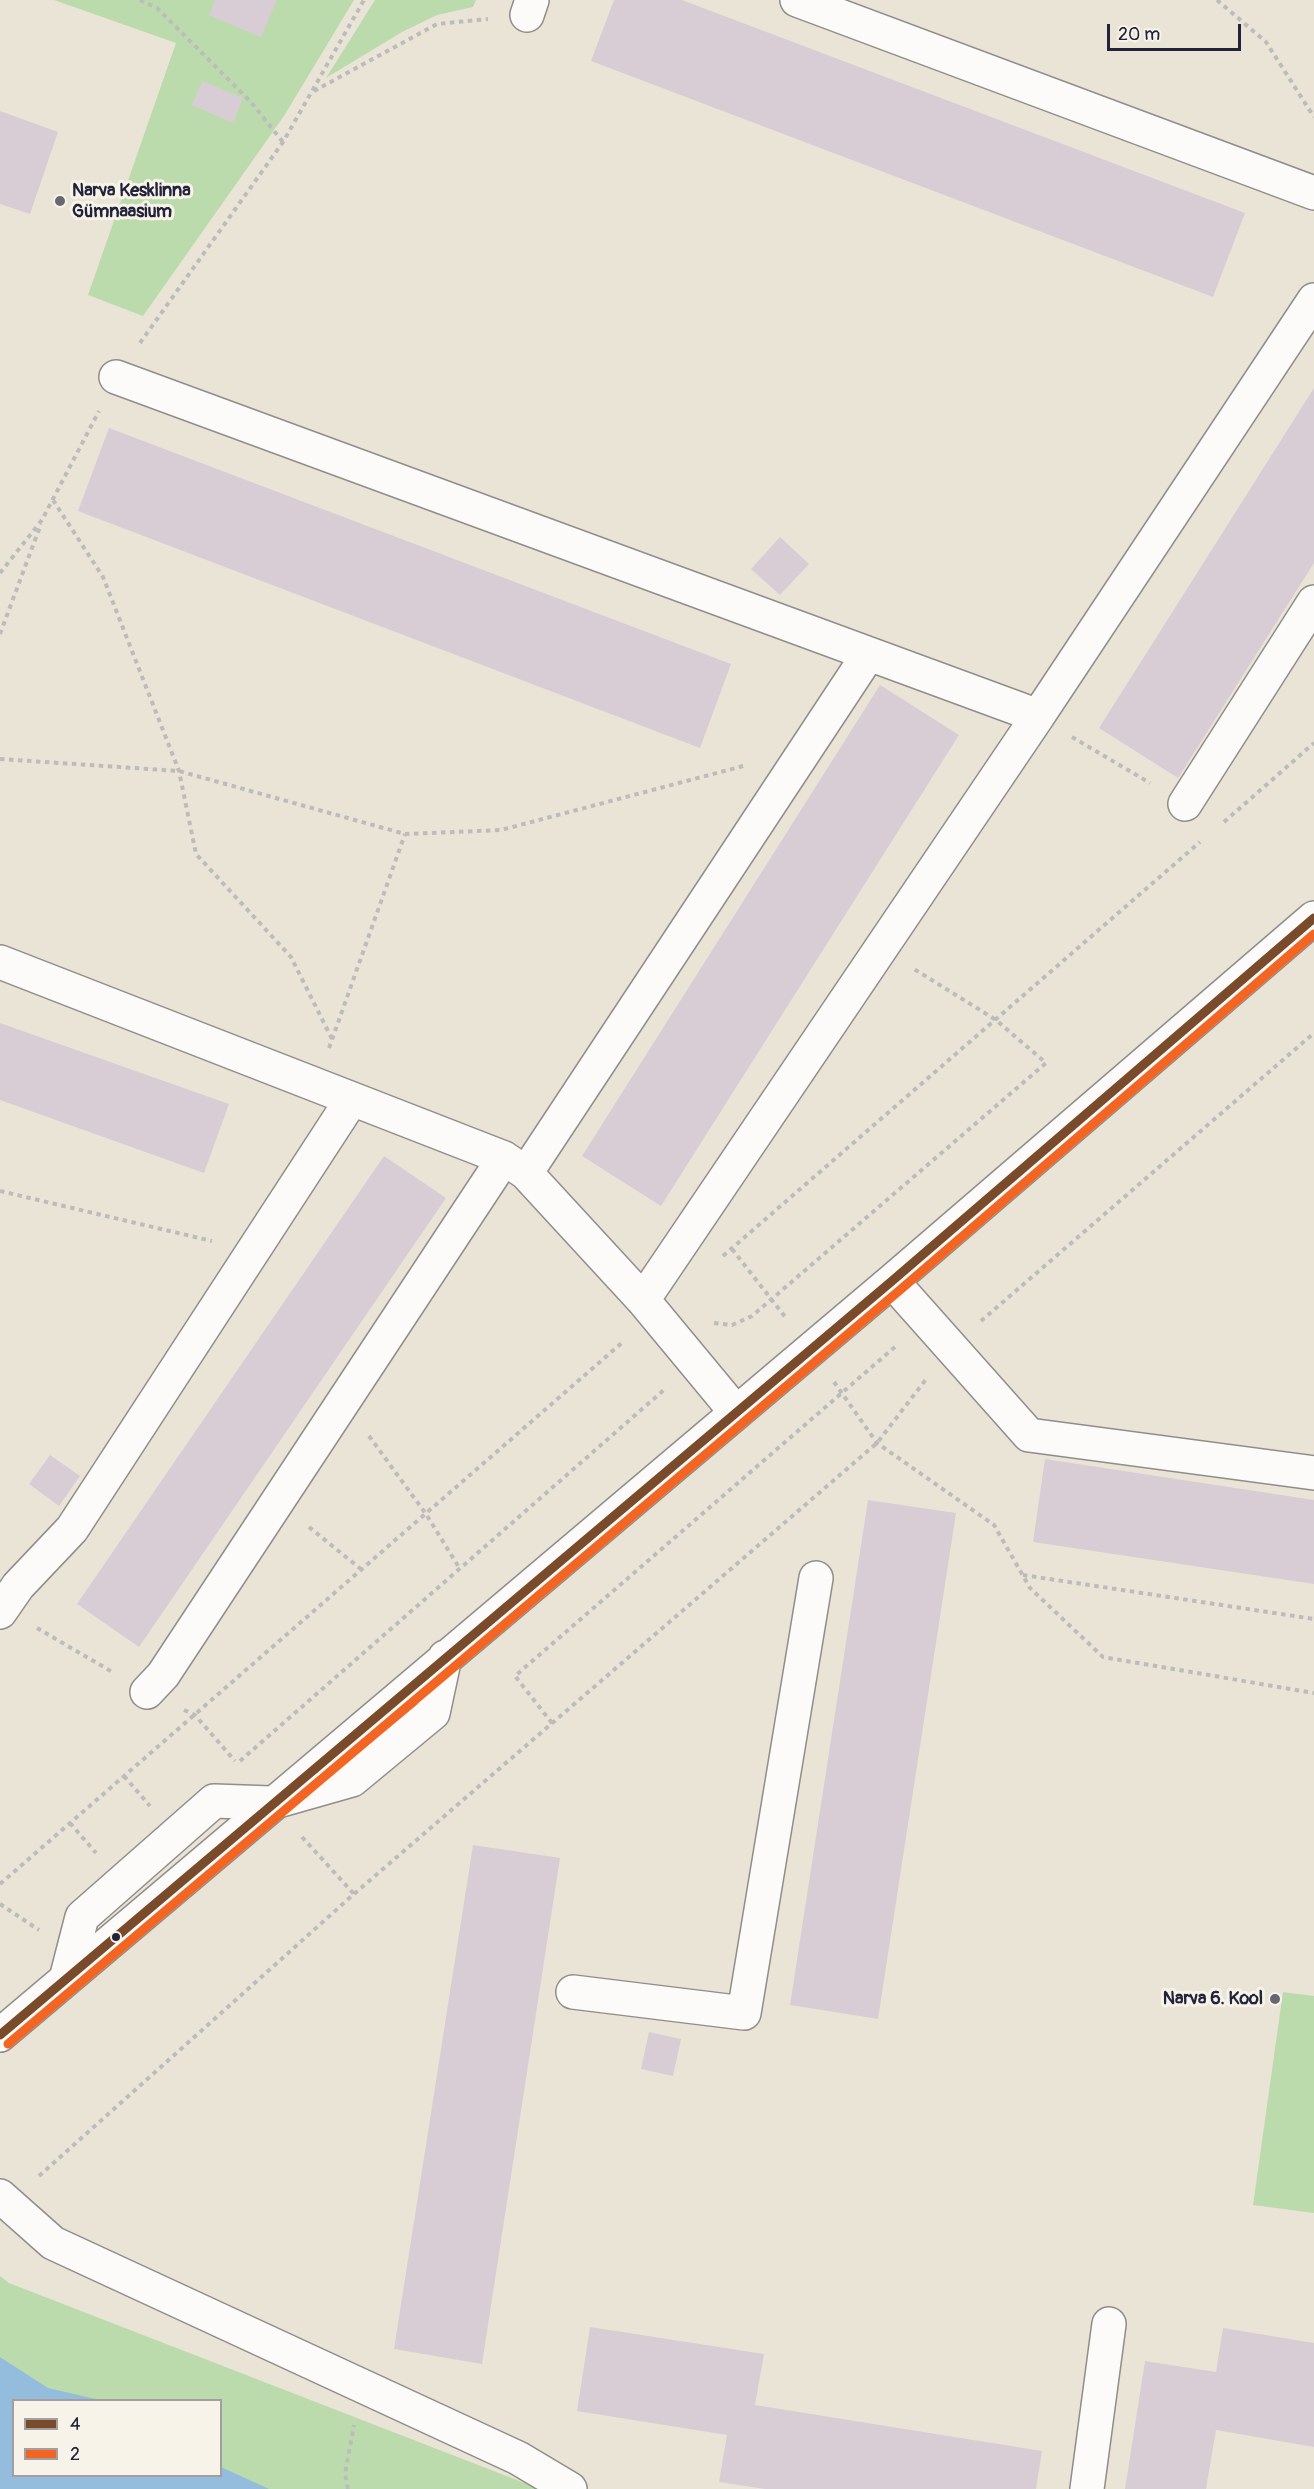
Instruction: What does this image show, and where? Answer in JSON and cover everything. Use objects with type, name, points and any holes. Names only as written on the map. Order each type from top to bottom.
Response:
[{"type":"street","points":[[797,0],[1314,193]]},
{"type":"street","points":[[643,1300],[1038,716],[1314,300]]},
{"type":"street","points":[[116,377],[1038,716]]},
{"type":"street","points":[[1185,804],[1314,602]]},
{"type":"street","points":[[147,1692],[163,1675],[344,1401],[515,1166],[807,749],[868,655]]},
{"type":"street","points":[[0,2035],[271,1803],[892,1281],[1314,918]]},
{"type":"street","points":[[0,962],[352,1099],[515,1166],[643,1300],[735,1411]]},
{"type":"street","points":[[5,1596],[72,1529],[352,1099]]},
{"type":"street","points":[[892,1281],[1029,1435],[1314,1473]]},
{"type":"street","points":[[573,1992],[744,2013],[816,1578]]},
{"type":"street","points":[[4,2200],[53,2243],[518,2458],[570,2489]]},
{"type":"street","points":[[1087,2489],[1109,2324]]},
{"type":"path","points":[[140,0],[157,8],[250,101],[283,142]]},
{"type":"path","points":[[0,634],[42,520],[116,377],[283,142],[364,0]]},
{"type":"path","points":[[1217,0],[1266,42],[1314,117]]},
{"type":"path","points":[[314,91],[437,24],[530,7]]},
{"type":"path","points":[[52,500],[103,578],[179,771],[196,854],[291,957],[332,1039]]},
{"type":"path","points":[[0,573],[42,520]]},
{"type":"path","points":[[1038,716],[1185,804]]},
{"type":"path","points":[[0,759],[179,771],[405,834],[501,830],[807,749]]},
{"type":"path","points":[[315,1086],[405,834]]},
{"type":"path","points":[[712,1323],[732,1325],[752,1316],[1046,1062],[996,1020],[881,948]]},
{"type":"path","points":[[4,2200],[354,1894],[877,1443],[951,1347],[1314,1033]]},
{"type":"path","points":[[0,1191],[253,1251]]},
{"type":"path","points":[[552,1723],[515,1676],[927,1320]]},
{"type":"path","points":[[237,1764],[695,1363]]},
{"type":"path","points":[[344,1401],[426,1514],[460,1569]]},
{"type":"path","points":[[877,1443],[994,1525],[1030,1588],[1103,1657],[1314,1693]]},
{"type":"path","points":[[277,1502],[362,1570]]},
{"type":"path","points":[[1023,1575],[1314,1619]]},
{"type":"path","points":[[5,1596],[147,1692],[195,1715]]},
{"type":"path","points":[[124,1776],[153,1808]]},
{"type":"path","points":[[70,1824],[99,1855]]},
{"type":"path","points":[[0,1904],[42,1932]]},
{"type":"path","points":[[348,2489],[345,2474],[362,2386]]},
{"type":"green space","points":[[54,0],[354,0],[284,116],[143,316],[88,295],[176,43]]},
{"type":"green space","points":[[375,0],[476,0],[473,7],[437,15],[402,32],[326,78]]},
{"type":"green space","points":[[1283,1992],[1314,1996],[1314,2213],[1253,2205]]},
{"type":"green space","points":[[0,2276],[9,2283],[540,2489],[0,2489]]},
{"type":"water","points":[[0,2357],[48,2388],[96,2399],[12,2399],[12,2477],[222,2477],[222,2467],[269,2489],[0,2489]]},
{"type":"building","points":[[215,0],[277,0],[261,37],[209,15]]},
{"type":"building","points":[[614,0],[682,0],[1245,213],[1213,297],[591,61]]},
{"type":"building","points":[[202,81],[243,98],[233,123],[192,105]]},
{"type":"building","points":[[0,111],[58,132],[30,214],[0,204]]},
{"type":"building","points":[[1314,388],[1314,563],[1178,778],[1099,728]]},
{"type":"building","points":[[109,428],[731,664],[700,748],[78,511]]},
{"type":"building","points":[[780,537],[809,564],[780,595],[751,569]]},
{"type":"building","points":[[880,685],[959,735],[661,1206],[582,1156]]},
{"type":"building","points":[[0,1023],[229,1104],[204,1173],[0,1100]]},
{"type":"building","points":[[384,1156],[446,1198],[139,1647],[77,1604]]},
{"type":"building","points":[[50,1455],[80,1476],[59,1506],[29,1484]]},
{"type":"building","points":[[1045,1459],[1314,1500],[1314,1584],[1033,1542]]},
{"type":"building","points":[[868,1500],[956,1513],[878,2019],[790,2005]]},
{"type":"building","points":[[473,1845],[560,1858],[482,2364],[394,2349]]},
{"type":"building","points":[[649,2032],[681,2039],[673,2076],[641,2069]]},
{"type":"building","points":[[590,2327],[764,2354],[755,2405],[1042,2451],[1036,2489],[765,2489],[719,2482],[727,2435],[577,2411]]},
{"type":"building","points":[[1223,2328],[1314,2343],[1314,2447],[1216,2430],[1206,2489],[1125,2489],[1145,2361],[1216,2372]]},
{"type":"transit line","name":"4","points":[[0,2035],[892,1281],[1314,918]]},
{"type":"transit line","name":"2","points":[[8,2044],[900,1290],[1314,934]]},
{"type":"place","name":"Narva Kesklinna Gümnaasium","points":[[60,201]]},
{"type":"place","name":"Narva 6. Kool","points":[[1275,1999]]}]
